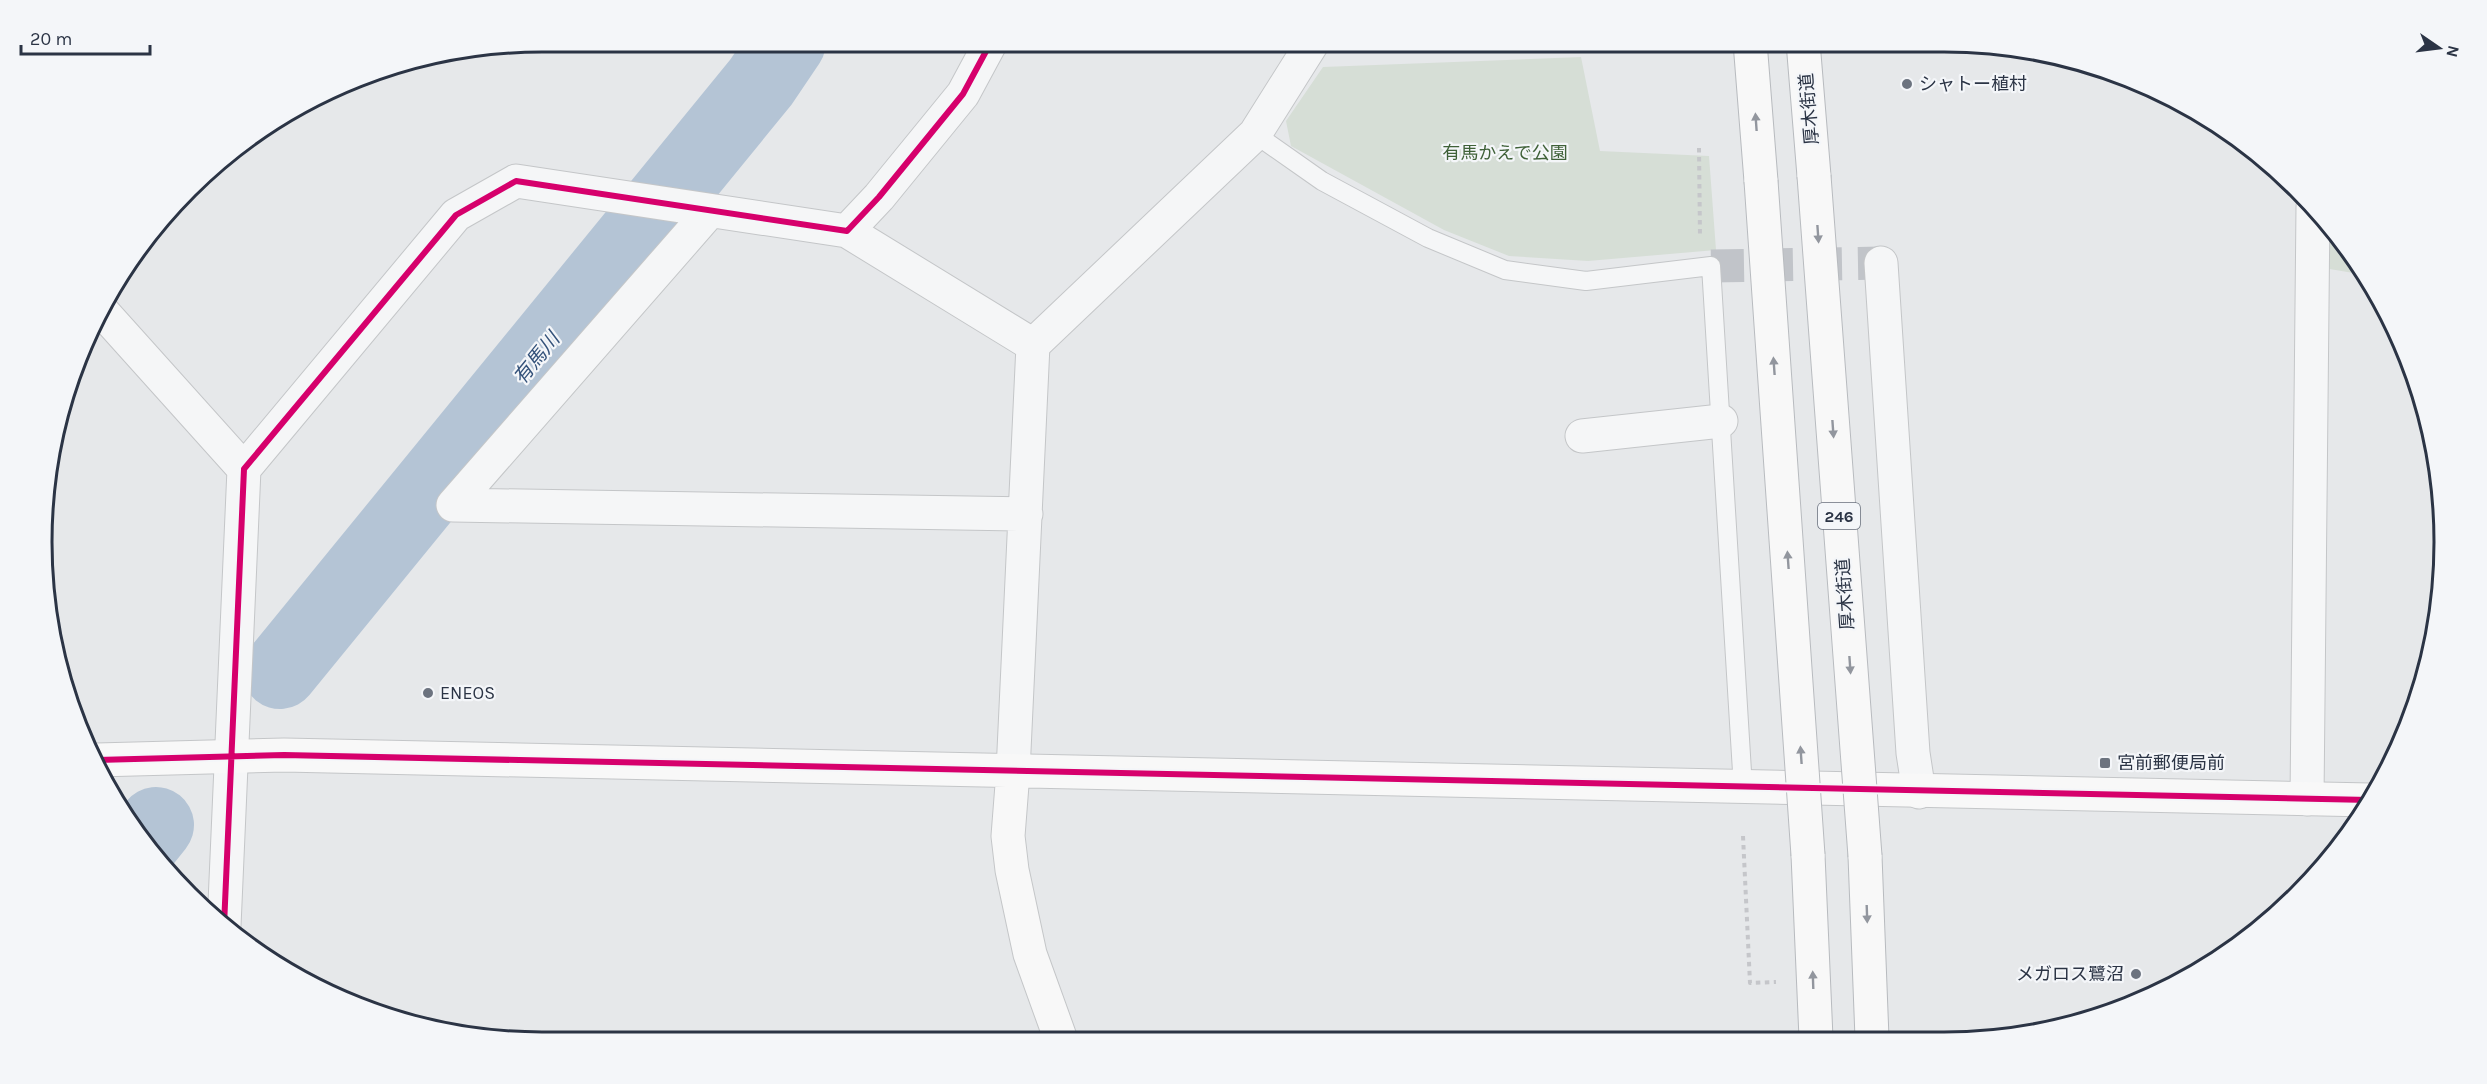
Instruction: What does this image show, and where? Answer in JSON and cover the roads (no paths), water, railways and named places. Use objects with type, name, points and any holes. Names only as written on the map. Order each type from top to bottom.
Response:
[{"type":"main road","points":[[1751,52],[1808,855],[1816,1032]]},
{"type":"main road","name":"厚木街道","points":[[1804,52],[1864,856],[1872,1032]]},
{"type":"main road","points":[[103,760],[231,755],[2361,800]]},
{"type":"main road","points":[[1013,772],[1008,836],[1012,870],[1030,954],[1058,1032]]},
{"type":"street","points":[[847,231],[887,187],[963,94],[986,52]]},
{"type":"street","points":[[1013,772],[1033,345],[1255,134],[1306,52]]},
{"type":"street","points":[[224,914],[243,468],[456,215],[516,181],[847,231],[1033,345]]},
{"type":"street","points":[[708,210],[453,505],[1026,514]]},
{"type":"street","points":[[2307,799],[2313,219]]},
{"type":"street","points":[[1881,263],[1913,753],[1919,792]]},
{"type":"street","points":[[107,317],[243,468]]},
{"type":"street","points":[[1582,436],[1721,421]]},
{"type":"lane","points":[[1255,134],[1322,181],[1428,238],[1505,270],[1586,281],[1711,266],[1743,788]]},
{"type":"waterway","name":"有馬川","points":[[280,671],[761,82],[781,52]]},
{"type":"waterway","name":"有馬川","points":[[149,833],[156,825]]},
{"type":"tunnel","points":[[1711,266],[1881,263]]},
{"type":"place","name":"シャトー植村","points":[[1907,84]]},
{"type":"place","name":"ENEOS","points":[[428,693]]},
{"type":"place","name":"宮前郵便局前","points":[[2105,763]]},
{"type":"place","name":"メガロス鷺沼","points":[[2136,974]]},
{"type":"park label","name":"有馬かえで公園","points":[[1505,153]]}]
